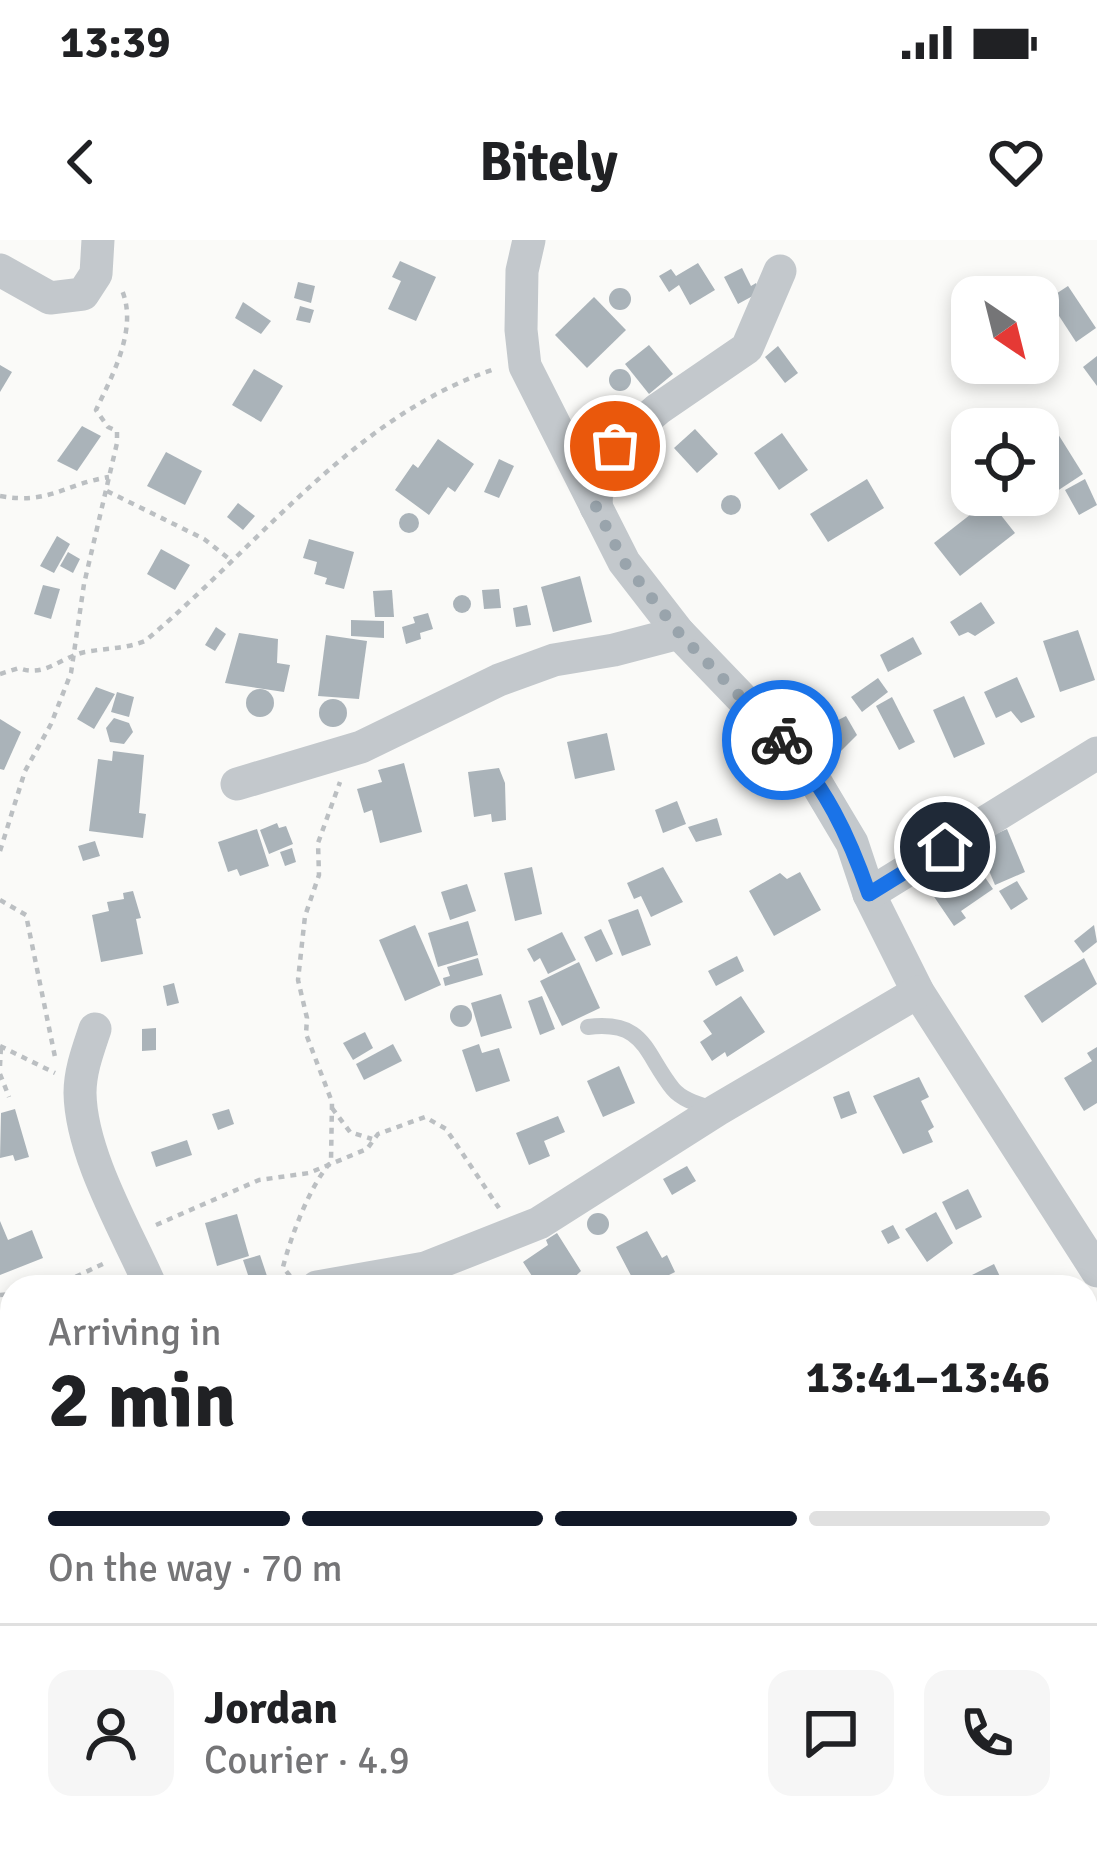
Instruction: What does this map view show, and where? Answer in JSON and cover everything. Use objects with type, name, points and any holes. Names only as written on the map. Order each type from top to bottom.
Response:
[{"type":"street","points":[[529,240],[522,271],[525,366],[624,562],[679,633],[805,764],[852,843],[869,894],[918,992],[1097,1271]]},
{"type":"street","points":[[0,269],[50,298],[69,297],[83,294],[96,274],[99,250]]},
{"type":"street","points":[[596,507],[597,482],[615,446],[630,430],[747,348],[780,271]]},
{"type":"street","points":[[237,784],[361,746],[536,667],[679,633]]},
{"type":"street","points":[[869,894],[1097,752]]},
{"type":"street","points":[[385,1275],[425,1268],[539,1223],[717,1110],[918,992]]},
{"type":"street","points":[[95,1029],[84,1060],[80,1095],[90,1138],[145,1275]]},
{"type":"lane","points":[[588,1027],[617,1026],[631,1032],[652,1052],[674,1090],[717,1110]]},
{"type":"path","points":[[0,851],[25,771],[71,673],[117,430],[108,427],[96,410],[116,370],[127,314],[123,291],[99,250]]},
{"type":"path","points":[[0,674],[19,668],[46,670],[73,656],[145,641],[343,461],[400,417],[455,383],[494,369],[525,366]]},
{"type":"path","points":[[0,496],[44,498],[84,481],[109,478]]},
{"type":"path","points":[[105,490],[204,538],[232,561]]},
{"type":"path","points":[[288,1275],[283,1267],[289,1244],[318,1176],[331,1162],[329,1090],[306,1034],[298,980],[304,916],[319,875],[318,843],[341,778],[361,746]]},
{"type":"path","points":[[0,900],[26,915],[59,1074],[0,1046],[0,1070],[9,1097]]},
{"type":"path","points":[[331,1107],[350,1132],[372,1139],[425,1117],[446,1129],[514,1233]]},
{"type":"path","points":[[74,1275],[259,1180],[309,1173],[367,1149],[372,1139]]},
{"type":"building","points":[[400,261],[436,277],[416,321],[388,309],[401,281],[392,277]]},
{"type":"building","points":[[698,263],[715,290],[690,305],[679,285],[669,292],[659,276],[671,269],[676,276]]},
{"type":"building","points":[[742,268],[760,292],[738,304],[724,277]]},
{"type":"building","points":[[298,282],[315,286],[311,303],[294,298]]},
{"type":"building","points":[[1068,286],[1096,328],[1076,342],[1059,316],[1059,292]]},
{"type":"building","points":[[620,288],[631,299],[620,310],[609,299]]},
{"type":"building","points":[[594,297],[626,330],[587,368],[555,335]]},
{"type":"building","points":[[243,302],[271,321],[261,334],[235,318]]},
{"type":"building","points":[[300,306],[314,310],[310,323],[296,320]]},
{"type":"building","points":[[649,345],[673,374],[649,394],[625,364]]},
{"type":"building","points":[[778,346],[798,373],[785,383],[765,357]]},
{"type":"building","points":[[1097,356],[1097,386],[1083,367]]},
{"type":"building","points":[[0,365],[12,372],[0,392]]},
{"type":"building","points":[[254,369],[283,386],[261,422],[232,405]]},
{"type":"building","points":[[620,369],[631,380],[620,391],[609,380]]},
{"type":"building","points":[[82,426],[101,436],[77,471],[57,461]]},
{"type":"building","points":[[695,429],[718,454],[697,473],[674,448]]},
{"type":"building","points":[[782,433],[808,470],[779,490],[754,453]]},
{"type":"building","points":[[1059,436],[1083,474],[1059,490]]},
{"type":"building","points":[[438,439],[474,464],[455,492],[448,487],[429,515],[395,490]]},
{"type":"building","points":[[166,452],[202,471],[185,505],[147,486]]},
{"type":"building","points":[[499,459],[514,466],[499,498],[484,492]]},
{"type":"building","points":[[867,479],[884,508],[828,542],[810,514]]},
{"type":"building","points":[[1085,479],[1097,505],[1079,515],[1065,490]]},
{"type":"building","points":[[731,495],[741,505],[731,515],[721,505]]},
{"type":"building","points":[[238,503],[255,516],[243,530],[227,517]]},
{"type":"building","points":[[409,513],[419,523],[409,533],[399,523]]},
{"type":"building","points":[[969,516],[1002,516],[1015,533],[960,576],[934,543]]},
{"type":"building","points":[[57,536],[70,544],[54,573],[40,566]]},
{"type":"building","points":[[309,539],[354,552],[344,589],[325,584],[327,578],[314,574],[317,562],[303,558]]},
{"type":"building","points":[[161,549],[190,565],[175,590],[147,574]]},
{"type":"building","points":[[68,552],[80,559],[73,573],[60,566]]},
{"type":"building","points":[[580,576],[592,622],[553,632],[541,587]]},
{"type":"building","points":[[43,585],[60,589],[51,619],[34,614]]},
{"type":"building","points":[[499,589],[501,608],[484,609],[482,590]]},
{"type":"building","points":[[392,590],[394,617],[375,617],[373,591]]},
{"type":"building","points":[[462,595],[471,604],[462,613],[453,604]]},
{"type":"building","points":[[981,602],[995,623],[975,636],[968,632],[959,636],[950,622]]},
{"type":"building","points":[[527,605],[531,625],[516,627],[513,608]]},
{"type":"building","points":[[428,613],[433,629],[406,644],[402,627]]},
{"type":"building","points":[[351,620],[384,621],[384,638],[351,636]]},
{"type":"building","points":[[216,627],[226,634],[215,651],[205,645]]},
{"type":"building","points":[[1078,630],[1095,680],[1060,692],[1043,641]]},
{"type":"building","points":[[239,633],[278,639],[277,663],[290,665],[284,692],[225,683]]},
{"type":"building","points":[[326,635],[367,641],[359,699],[318,696]]},
{"type":"building","points":[[913,637],[922,654],[888,672],[880,655]]},
{"type":"building","points":[[1017,677],[1035,717],[1021,723],[1011,711],[996,718],[984,692]]},
{"type":"building","points":[[878,678],[888,692],[862,712],[851,697]]},
{"type":"building","points":[[96,687],[115,694],[94,729],[77,719]]},
{"type":"building","points":[[260,689],[270,693],[274,703],[270,713],[260,717],[250,713],[246,703],[250,693]]},
{"type":"building","points":[[117,692],[134,697],[129,717],[111,712]]},
{"type":"building","points":[[964,696],[985,744],[954,758],[933,710]]},
{"type":"building","points":[[892,697],[915,742],[899,750],[876,706]]},
{"type":"building","points":[[333,699],[343,703],[347,713],[343,723],[333,727],[323,723],[319,713],[323,703]]},
{"type":"building","points":[[846,716],[857,735],[834,758],[819,730]]},
{"type":"building","points":[[114,718],[129,723],[133,732],[124,744],[110,742],[106,728]]},
{"type":"building","points":[[0,719],[21,732],[4,770],[0,769]]},
{"type":"building","points":[[607,733],[615,770],[575,779],[567,742]]},
{"type":"building","points":[[113,751],[144,755],[139,813],[146,814],[143,838],[89,831],[98,759],[112,761]]},
{"type":"building","points":[[404,763],[422,832],[380,843],[372,810],[364,813],[357,789],[382,782],[378,770]]},
{"type":"building","points":[[499,768],[505,783],[506,820],[492,822],[491,814],[474,817],[468,772]]},
{"type":"building","points":[[677,801],[686,824],[663,833],[655,810]]},
{"type":"building","points":[[717,818],[722,835],[696,842],[688,827]]},
{"type":"building","points":[[277,823],[279,828],[286,826],[293,844],[269,854],[260,830]]},
{"type":"building","points":[[257,829],[269,866],[240,876],[237,869],[228,872],[218,842]]},
{"type":"building","points":[[1007,829],[1025,872],[995,885],[977,842]]},
{"type":"building","points":[[95,841],[100,856],[83,861],[78,846]]},
{"type":"building","points":[[292,848],[296,862],[285,866],[280,852]]},
{"type":"building","points":[[973,860],[993,889],[961,911],[966,918],[954,926],[924,882],[939,870],[945,879]]},
{"type":"building","points":[[532,867],[542,914],[515,921],[504,873]]},
{"type":"building","points":[[663,867],[683,902],[651,917],[641,896],[634,899],[627,883]]},
{"type":"building","points":[[800,872],[821,910],[774,936],[749,891],[780,873],[787,879]]},
{"type":"building","points":[[1017,881],[1028,899],[1011,910],[999,891]]},
{"type":"building","points":[[467,884],[476,911],[450,920],[441,892]]},
{"type":"building","points":[[133,891],[141,918],[136,919],[143,954],[101,962],[92,915],[109,911],[107,902],[124,899],[123,893]]},
{"type":"building","points":[[638,909],[651,945],[622,956],[608,920]]},
{"type":"building","points":[[468,921],[478,955],[438,967],[428,933]]},
{"type":"building","points":[[415,925],[441,985],[405,1001],[379,940]]},
{"type":"building","points":[[1094,925],[1097,942],[1083,953],[1074,941]]},
{"type":"building","points":[[601,929],[613,954],[596,962],[584,937]]},
{"type":"building","points":[[562,932],[576,960],[548,974],[540,958],[534,962],[527,949]]},
{"type":"building","points":[[737,956],[744,971],[716,986],[708,971]]},
{"type":"building","points":[[478,958],[483,975],[445,986],[443,978],[450,976],[447,967]]},
{"type":"building","points":[[1084,958],[1097,984],[1042,1023],[1024,996]]},
{"type":"building","points":[[579,962],[600,1008],[562,1026],[540,981]]},
{"type":"building","points":[[174,983],[179,1003],[167,1006],[163,986]]},
{"type":"building","points":[[501,994],[512,1028],[481,1037],[471,1003]]},
{"type":"building","points":[[542,996],[555,1029],[540,1035],[528,1001]]},
{"type":"building","points":[[741,996],[765,1032],[727,1057],[725,1052],[712,1061],[700,1042],[712,1034],[703,1021]]},
{"type":"building","points":[[461,1005],[472,1016],[461,1027],[450,1016]]},
{"type":"building","points":[[156,1028],[156,1050],[142,1051],[142,1029]]},
{"type":"building","points":[[365,1032],[373,1048],[353,1060],[343,1043]]},
{"type":"building","points":[[393,1044],[402,1061],[364,1080],[356,1064]]},
{"type":"building","points":[[479,1044],[482,1053],[499,1048],[510,1081],[476,1092],[462,1050]]},
{"type":"building","points":[[1097,1047],[1097,1103],[1084,1111],[1064,1078],[1092,1061],[1087,1053]]},
{"type":"building","points":[[619,1066],[635,1103],[603,1117],[587,1081]]},
{"type":"building","points":[[919,1077],[929,1097],[921,1101],[934,1127],[928,1131],[933,1142],[903,1154],[873,1096]]},
{"type":"building","points":[[849,1091],[857,1113],[841,1119],[833,1097]]},
{"type":"building","points":[[15,1109],[29,1157],[15,1161],[13,1155],[0,1158],[1,1113]]},
{"type":"building","points":[[229,1109],[234,1124],[218,1130],[212,1114]]},
{"type":"building","points":[[558,1116],[565,1132],[544,1141],[550,1156],[529,1165],[516,1133]]},
{"type":"building","points":[[187,1140],[192,1155],[156,1167],[151,1152]]},
{"type":"building","points":[[687,1166],[696,1181],[672,1195],[663,1179]]},
{"type":"building","points":[[968,1189],[982,1217],[956,1230],[942,1202]]},
{"type":"building","points":[[936,1212],[953,1243],[927,1262],[905,1229]]},
{"type":"building","points":[[598,1213],[609,1224],[598,1235],[587,1224]]},
{"type":"building","points":[[237,1214],[249,1256],[217,1266],[205,1223]]},
{"type":"building","points":[[0,1221],[8,1240],[32,1230],[43,1258],[0,1275]]},
{"type":"building","points":[[893,1225],[900,1238],[888,1244],[881,1231]]},
{"type":"building","points":[[647,1231],[675,1272],[631,1275],[616,1247]]},
{"type":"building","points":[[557,1233],[581,1271],[577,1275],[531,1275],[523,1262],[548,1245],[546,1240]]},
{"type":"building","points":[[260,1255],[267,1275],[248,1275],[243,1260]]},
{"type":"building","points":[[994,1264],[999,1275],[972,1275]]},
{"type":"way so far","points":[[615,446],[597,482],[596,507],[624,562],[679,633],[782,740]]},
{"type":"route","points":[[782,740],[805,764],[836,812],[869,894],[945,847]]}]
